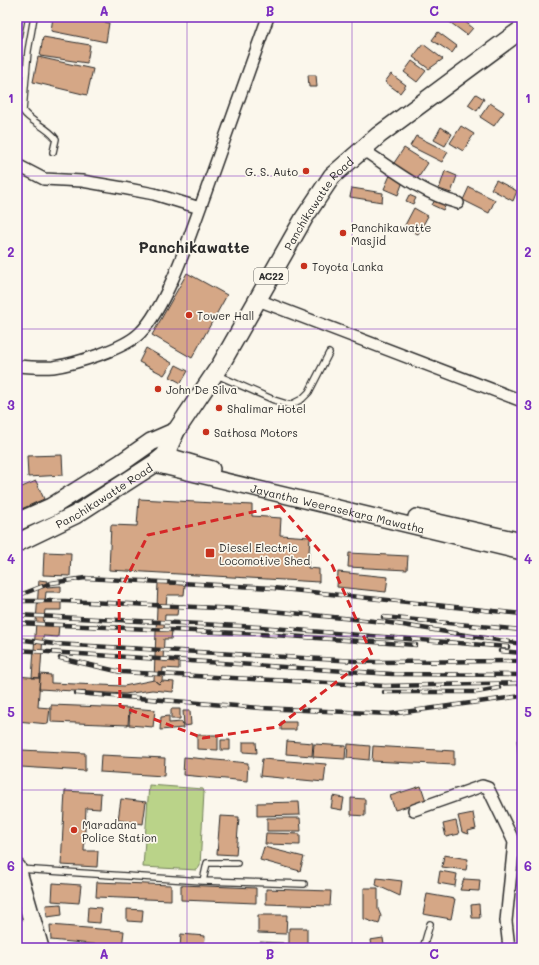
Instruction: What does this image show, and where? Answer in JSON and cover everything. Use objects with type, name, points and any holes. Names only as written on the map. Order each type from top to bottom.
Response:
[{"type":"main road","name":"Panchikawatte Road","points":[[17,543],[75,515],[159,460],[176,431],[215,374],[304,218],[332,176],[379,135],[522,29]]},
{"type":"main road","name":"Panchikawatte Road","points":[[17,522],[51,507],[121,463],[151,442],[176,431]]},
{"type":"main road","name":"Jayantha Weerasekara Mawatha","points":[[159,460],[212,469],[522,541]]},
{"type":"main road","name":"Jayantha Weerasekara Mawatha","points":[[159,460],[522,552]]},
{"type":"main road","points":[[17,868],[22,908],[21,927],[24,948]]},
{"type":"main road","points":[[21,927],[40,948]]},
{"type":"street","points":[[17,366],[53,367],[106,352],[139,334],[153,318],[161,304],[200,208],[268,17]]},
{"type":"street","points":[[362,149],[416,184],[448,200],[458,203]]},
{"type":"street","points":[[17,165],[44,179],[82,181],[138,191],[200,208]]},
{"type":"street","points":[[258,300],[522,401]]},
{"type":"street","points":[[414,810],[482,786],[488,788],[514,842],[506,921],[509,948]]},
{"type":"lane","points":[[17,43],[22,17]]},
{"type":"lane","points":[[34,17],[28,51],[23,111],[26,117],[50,131],[56,139],[53,152]]},
{"type":"lane","points":[[215,374],[267,398],[290,404],[302,399],[310,392],[329,353]]},
{"type":"lane","points":[[204,881],[207,863],[238,863]]},
{"type":"lane","points":[[17,868],[204,881],[304,884]]},
{"type":"lane","points":[[423,948],[430,924]]},
{"type":"highlighted area","points":[[280,506],[332,565],[372,655],[277,727],[203,738],[120,706],[119,593],[148,535]]},
{"type":"green space","points":[[149,785],[203,789],[200,866],[197,870],[143,867]]},
{"type":"building","points":[[53,17],[78,17],[109,23],[106,42],[51,31]]},
{"type":"building","points":[[450,17],[459,17],[473,28],[467,35],[447,20]]},
{"type":"building","points":[[438,32],[457,46],[452,53],[432,40]]},
{"type":"building","points":[[43,37],[90,45],[87,63],[40,56]]},
{"type":"building","points":[[423,44],[443,59],[429,69],[413,57]]},
{"type":"building","points":[[38,57],[93,69],[87,95],[33,82]]},
{"type":"building","points":[[412,61],[426,71],[417,82],[404,72]]},
{"type":"building","points":[[391,74],[406,85],[400,93],[385,82]]},
{"type":"building","points":[[308,75],[316,75],[317,87],[309,87]]},
{"type":"building","points":[[17,81],[22,83],[17,110]]},
{"type":"building","points":[[476,94],[484,99],[477,111],[468,105]]},
{"type":"building","points":[[490,103],[504,112],[494,126],[480,117]]},
{"type":"building","points":[[461,126],[474,134],[463,151],[450,143]]},
{"type":"building","points":[[441,127],[452,134],[445,146],[434,140]]},
{"type":"building","points":[[416,136],[448,152],[442,162],[410,146]]},
{"type":"building","points":[[404,148],[428,163],[416,181],[392,166]]},
{"type":"building","points":[[445,171],[457,176],[451,193],[439,189]]},
{"type":"building","points":[[391,173],[404,179],[398,195],[384,189]]},
{"type":"building","points":[[496,180],[517,191],[513,201],[491,189]]},
{"type":"building","points":[[469,187],[495,200],[489,213],[463,200]]},
{"type":"building","points":[[352,188],[383,193],[382,202],[350,197]]},
{"type":"building","points":[[409,195],[416,198],[413,204],[406,201]]},
{"type":"building","points":[[435,200],[446,205],[443,210],[432,205]]},
{"type":"building","points":[[414,208],[428,216],[418,234],[404,227]]},
{"type":"building","name":"Tower Hall","points":[[187,273],[227,295],[192,358],[152,335]]},
{"type":"building","points":[[146,348],[172,363],[164,375],[139,362]]},
{"type":"building","points":[[176,365],[188,371],[181,383],[170,377]]},
{"type":"building","points":[[62,455],[63,475],[28,477],[27,456]]},
{"type":"building","points":[[36,481],[44,499],[17,511],[17,489]]},
{"type":"building","name":"Diesel Electric Locomotive Shed","points":[[139,499],[252,505],[252,516],[281,518],[280,535],[310,537],[308,568],[319,569],[319,582],[109,570],[111,525],[137,526]]},
{"type":"building","points":[[44,552],[71,553],[70,576],[43,575]]},
{"type":"building","points":[[349,553],[408,556],[407,570],[348,567]]},
{"type":"building","points":[[338,572],[388,577],[386,592],[337,587]]},
{"type":"building","points":[[39,580],[47,581],[46,587],[61,586],[61,592],[46,592],[45,601],[61,602],[61,610],[45,610],[43,625],[59,625],[58,637],[43,636],[40,678],[32,678]]},
{"type":"building","points":[[158,583],[185,585],[184,595],[167,595],[166,606],[178,607],[177,615],[165,615],[164,630],[172,631],[171,639],[164,639],[163,661],[179,662],[179,669],[163,668],[162,681],[159,684],[154,680]]},
{"type":"building","points":[[40,674],[51,675],[51,683],[124,686],[154,680],[159,684],[162,681],[174,682],[173,692],[152,690],[125,694],[39,689]]},
{"type":"building","points":[[17,676],[40,678],[38,707],[50,708],[48,724],[17,721]]},
{"type":"building","points":[[51,705],[129,708],[128,725],[51,722]]},
{"type":"building","points":[[130,708],[155,710],[153,727],[129,725]]},
{"type":"building","points":[[171,709],[180,709],[180,719],[171,719]]},
{"type":"building","points":[[183,711],[190,711],[191,725],[184,726]]},
{"type":"building","points":[[169,716],[169,723],[182,722],[183,728],[160,730],[161,717]]},
{"type":"building","points":[[281,722],[296,722],[296,730],[281,730]]},
{"type":"building","points":[[197,735],[218,735],[218,750],[197,749]]},
{"type":"building","points":[[522,739],[522,760],[519,760],[517,740]]},
{"type":"building","points":[[221,740],[230,740],[230,750],[221,750]]},
{"type":"building","points":[[287,741],[313,743],[312,756],[286,754]]},
{"type":"building","points":[[243,742],[256,742],[257,753],[243,752]]},
{"type":"building","points":[[314,744],[346,746],[345,759],[313,757]]},
{"type":"building","points":[[348,744],[370,746],[369,760],[347,758]]},
{"type":"building","points":[[373,746],[454,751],[454,765],[372,761]]},
{"type":"building","points":[[21,750],[85,753],[85,771],[21,767]]},
{"type":"building","points":[[101,755],[165,758],[164,776],[100,772]]},
{"type":"building","points":[[184,757],[248,763],[247,781],[183,775]]},
{"type":"building","points":[[262,759],[326,764],[324,782],[260,776]]},
{"type":"building","points":[[421,786],[426,801],[395,810],[390,796]]},
{"type":"building","name":"Maradana Police Station","points":[[65,791],[101,793],[100,809],[86,808],[84,851],[98,851],[97,867],[61,865]]},
{"type":"building","points":[[333,796],[344,798],[342,810],[331,808]]},
{"type":"building","points":[[351,798],[365,799],[365,816],[351,815]]},
{"type":"building","points":[[121,799],[146,802],[143,824],[118,820]]},
{"type":"building","points":[[299,802],[300,815],[257,816],[257,803]]},
{"type":"building","points":[[473,813],[476,829],[468,831],[469,834],[462,832],[458,816]]},
{"type":"building","points":[[220,816],[239,817],[236,855],[217,854]]},
{"type":"building","points":[[267,818],[300,818],[301,831],[267,831]]},
{"type":"building","points":[[456,821],[459,834],[446,837],[443,824]]},
{"type":"building","points":[[266,833],[300,834],[300,845],[265,844]]},
{"type":"building","points":[[264,847],[304,857],[300,871],[260,860]]},
{"type":"building","points":[[444,855],[468,859],[466,870],[442,867]]},
{"type":"building","points":[[520,861],[522,861],[522,887],[517,886]]},
{"type":"building","points":[[440,871],[457,874],[455,886],[438,883]]},
{"type":"building","points":[[377,878],[402,881],[400,896],[376,885]]},
{"type":"building","points":[[464,879],[480,880],[479,891],[460,890]]},
{"type":"building","points":[[97,882],[171,885],[171,900],[96,897]]},
{"type":"building","points":[[53,883],[81,885],[79,903],[52,901]]},
{"type":"building","points":[[181,885],[256,888],[256,903],[181,900]]},
{"type":"building","points":[[364,888],[378,888],[378,909],[381,916],[379,924],[364,919]]},
{"type":"building","points":[[266,889],[331,891],[330,906],[266,904]]},
{"type":"building","points":[[427,894],[455,899],[451,919],[423,914]]},
{"type":"building","points":[[61,904],[62,915],[47,917],[46,905]]},
{"type":"building","points":[[479,904],[480,918],[472,918],[471,905]]},
{"type":"building","points":[[88,907],[101,908],[100,923],[87,922]]},
{"type":"building","points":[[127,909],[143,910],[142,922],[127,921]]},
{"type":"building","points":[[258,915],[287,915],[286,934],[258,933]]},
{"type":"building","points":[[50,925],[124,931],[122,947],[51,940]]},
{"type":"building","points":[[289,928],[307,928],[307,948],[289,948]]},
{"type":"building","points":[[181,934],[205,936],[204,948],[180,948]]},
{"type":"building","points":[[383,938],[384,945],[371,947],[370,940]]},
{"type":"building","points":[[260,942],[283,943],[283,948],[259,948]]},
{"type":"railway","points":[[17,596],[51,583],[85,578],[273,588],[522,614]]},
{"type":"railway","points":[[17,601],[65,601],[261,610],[384,622],[522,644]]},
{"type":"railway","points":[[17,615],[260,627],[508,647]]},
{"type":"railway","points":[[383,617],[522,630]]},
{"type":"railway","points":[[17,623],[260,634],[416,645]]},
{"type":"railway","points":[[17,639],[55,644],[375,662],[522,661]]},
{"type":"railway","points":[[17,650],[392,674],[522,675]]},
{"type":"railway","points":[[500,651],[522,653]]},
{"type":"railway","points":[[60,658],[121,672],[385,686],[522,683]]},
{"type":"railway","points":[[384,692],[477,692],[499,688]]},
{"type":"railway","points":[[76,693],[261,708],[390,714],[522,696]]},
{"type":"place","name":"G. S. Auto","points":[[306,171]]},
{"type":"place","name":"Panchikawatte Masjid","points":[[343,233]]},
{"type":"place","name":"Toyota Lanka","points":[[304,266]]},
{"type":"place","name":"Tower Hall","points":[[189,315]]},
{"type":"place","name":"John De Silva","points":[[158,389]]},
{"type":"place","name":"Shalimar Hotel","points":[[219,408]]},
{"type":"place","name":"Sathosa Motors","points":[[206,432]]},
{"type":"place","name":"Diesel Electric Locomotive Shed","points":[[210,553]]},
{"type":"place","name":"Maradana Police Station","points":[[74,830]]},
{"type":"district","name":"Panchikawatte","points":[[194,247]]}]
